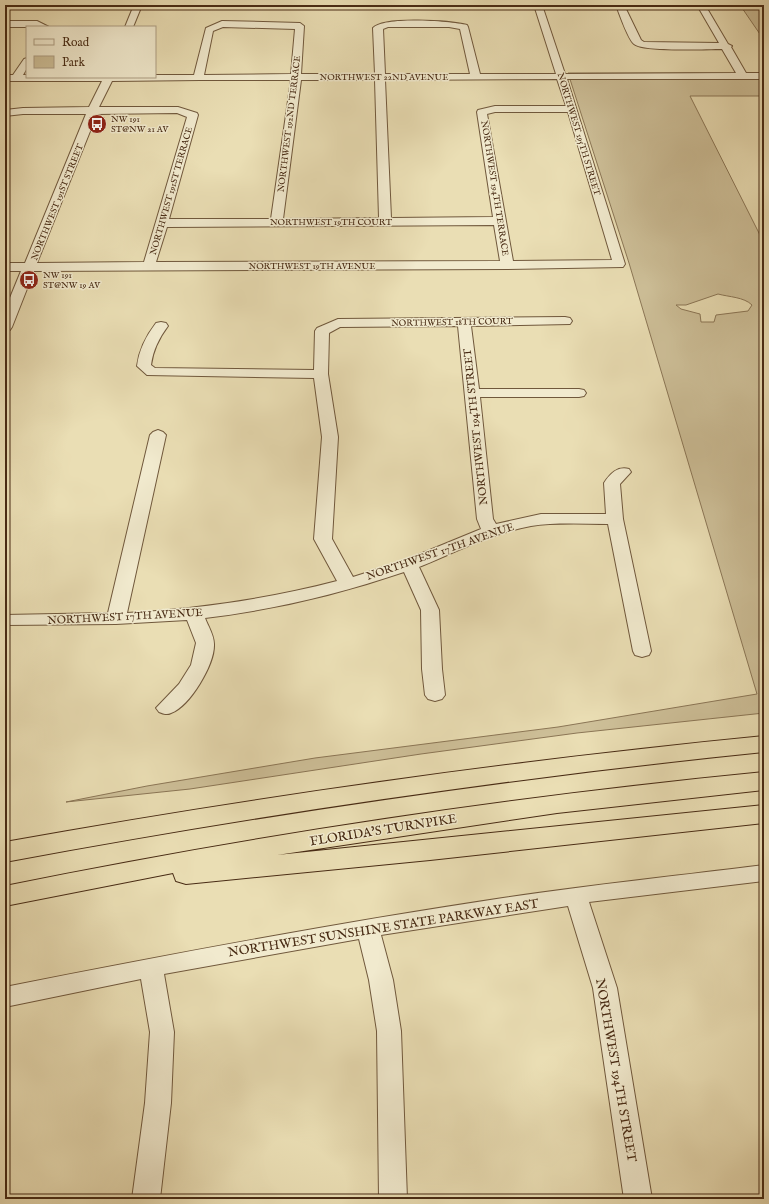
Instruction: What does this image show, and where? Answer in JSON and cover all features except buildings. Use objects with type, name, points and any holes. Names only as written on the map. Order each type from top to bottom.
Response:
[{"type":"highway","points":[[5,852],[190,819],[404,785],[550,766],[764,744]]},
{"type":"highway","name":"FLORIDA'S TURNPIKE","points":[[5,896],[178,862],[406,826],[578,802],[764,781]]},
{"type":"highway","points":[[39,889],[437,850],[764,814]]},
{"type":"street","points":[[129,26],[138,5]]},
{"type":"street","name":"NORTHWEST 195TH STREET","points":[[538,5],[562,76],[619,264]]},
{"type":"street","points":[[620,5],[637,42],[642,45],[727,46]]},
{"type":"street","points":[[701,5],[727,46],[743,76]]},
{"type":"street","points":[[5,24],[37,24],[42,26]]},
{"type":"street","name":"NORTHWEST 192ND TERRACE","points":[[198,78],[210,30],[222,24],[300,26],[296,78],[276,222]]},
{"type":"street","points":[[384,222],[378,28],[387,24],[449,24],[464,27],[476,77]]},
{"type":"street","points":[[16,78],[26,63]]},
{"type":"street","name":"NORTHWEST 22ND AVENUE","points":[[5,78],[764,76]]},
{"type":"street","name":"NORTHWEST 191ST STREET","points":[[5,327],[31,267],[93,110],[109,78]]},
{"type":"street","name":"NORTHWEST 194TH TERRACE","points":[[508,265],[482,112],[495,109],[572,109]]},
{"type":"street","points":[[6,112],[93,110]]},
{"type":"street","name":"NORTHWEST 191ST TERRACE","points":[[93,110],[178,110],[193,115],[149,266]]},
{"type":"street","name":"NORTHWEST 19TH COURT","points":[[162,223],[501,221]]},
{"type":"street","name":"NORTHWEST 19TH AVENUE","points":[[5,267],[619,264]]},
{"type":"street","name":"NORTHWEST 18TH COURT","points":[[321,374],[322,331],[338,323],[565,321]]},
{"type":"street","name":"NORTHWEST 194TH STREET","points":[[464,322],[481,470],[485,519],[490,531]]},
{"type":"street","points":[[161,326],[156,331],[144,359],[144,366],[152,372],[321,374],[330,437],[323,539],[347,583]]},
{"type":"street","points":[[471,393],[579,393]]},
{"type":"street","points":[[116,619],[158,434]]},
{"type":"street","points":[[623,472],[612,483],[615,519],[642,651]]},
{"type":"street","name":"NORTHWEST 17TH AVENUE","points":[[5,620],[116,619],[194,614],[235,609],[295,597],[347,583],[409,564],[490,531],[531,520],[562,518],[615,519]]},
{"type":"street","points":[[409,564],[430,610],[432,669],[435,695]]},
{"type":"street","points":[[166,708],[180,697],[188,687],[199,668],[205,645],[194,614]]},
{"type":"street","name":"NORTHWEST SUNSHINE STATE PARKWAY EAST","points":[[5,997],[150,967],[368,928],[576,896],[764,873]]},
{"type":"street","name":"NORTHWEST 194TH STREET","points":[[576,896],[605,988],[638,1199]]},
{"type":"street","points":[[368,928],[384,994],[389,1031],[393,1199]]},
{"type":"street","points":[[146,1199],[158,1103],[162,1032],[150,967]]},
{"type":"green space","points":[[740,5],[764,5],[764,40]]},
{"type":"green space","points":[[568,73],[764,73],[764,96],[690,96],[764,243],[764,713],[577,733],[421,754],[190,789],[66,802],[147,786],[315,758],[558,727],[757,694],[629,263]],"holes":[[[718,294],[745,300],[752,305],[748,311],[716,315],[714,322],[701,322],[700,314],[681,309],[676,305],[686,305]]]},
{"type":"place","name":"NW 191 ST@NW 21 AV","points":[[97,124]]},
{"type":"place","name":"NW 191 ST@NW 19 AV","points":[[29,280]]}]
